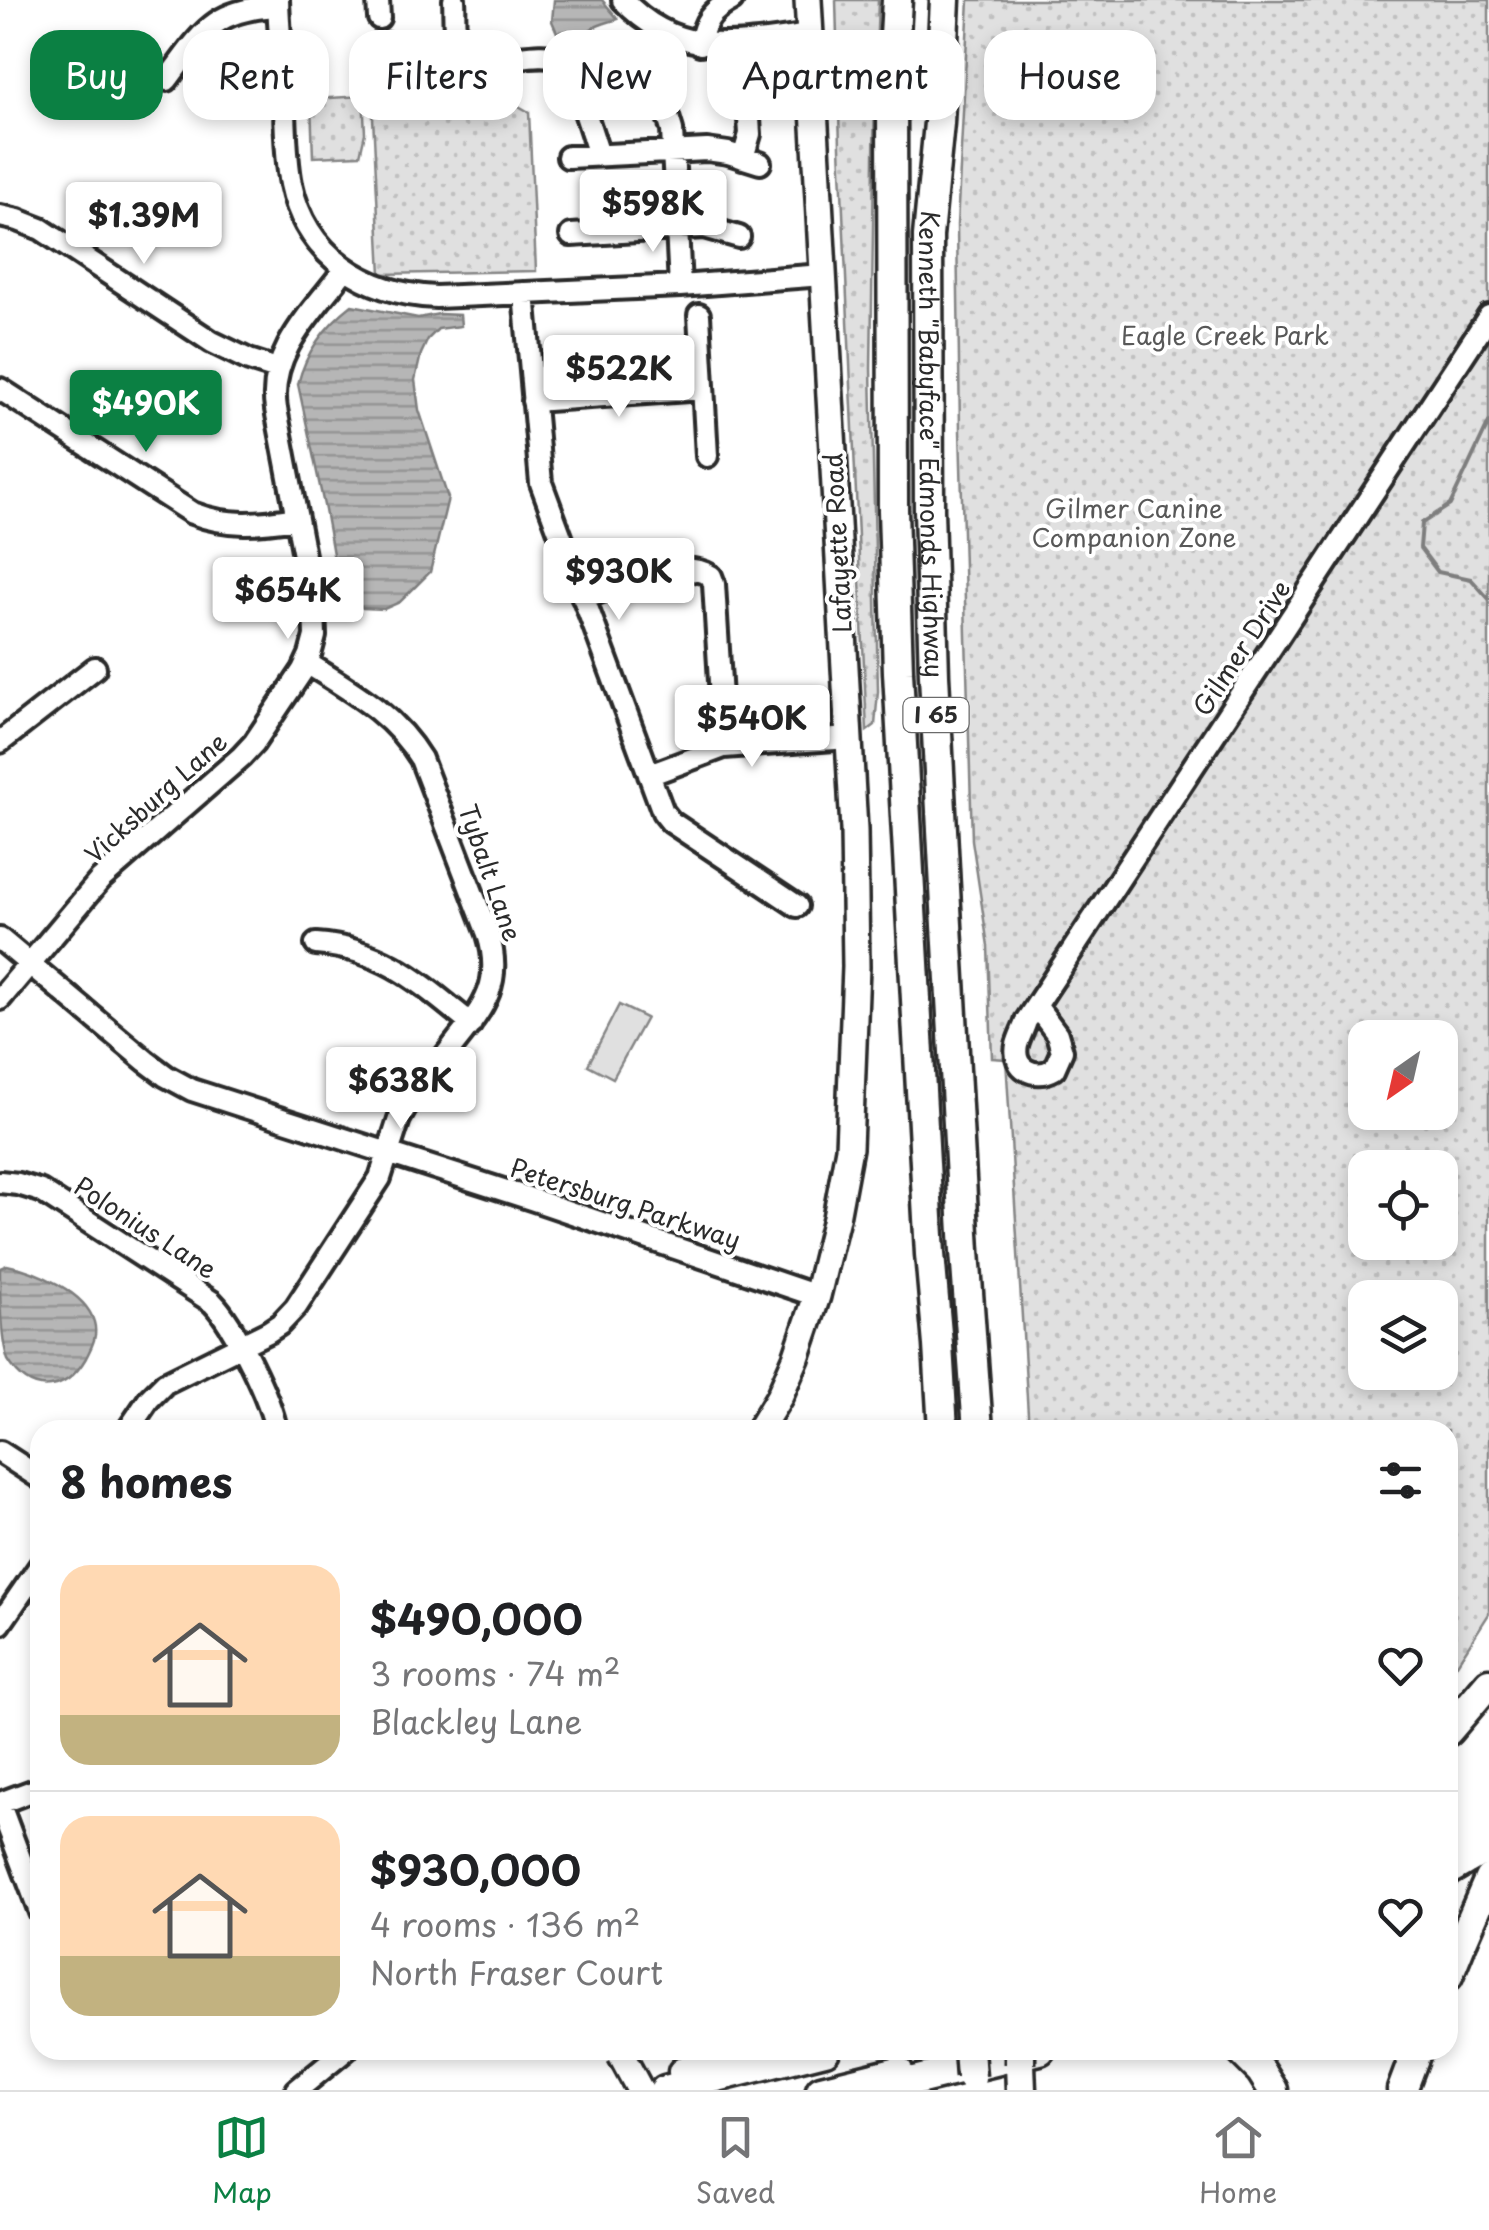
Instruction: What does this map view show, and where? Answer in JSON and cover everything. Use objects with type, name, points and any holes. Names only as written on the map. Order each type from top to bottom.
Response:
[{"type":"highway","name":"Kenneth \"Babyface\" Edmonds Highway","points":[[897,0],[892,90],[893,510],[898,672],[942,1420]]},
{"type":"highway","name":"Kenneth \"Babyface\" Edmonds Highway","points":[[945,0],[928,236],[929,510],[947,926],[977,1420]]},
{"type":"highway","points":[[928,1420],[930,1254]]},
{"type":"highway","points":[[1458,1719],[1489,1683]]},
{"type":"highway","points":[[1458,1901],[1489,1881]]},
{"type":"highway","points":[[1458,1951],[1489,1881]]},
{"type":"highway","points":[[637,2090],[711,2060]]},
{"type":"highway","points":[[665,2090],[785,2060]]},
{"type":"highway","points":[[822,2090],[940,2060]]},
{"type":"highway","points":[[1250,2060],[1274,2090]]},
{"type":"highway","points":[[1402,2090],[1414,2060]]},
{"type":"highway","points":[[877,2090],[1025,2063]]},
{"type":"main road","name":"Lafayette Road","points":[[808,0],[810,30]]},
{"type":"main road","name":"Lafayette Road","points":[[765,1420],[790,1371],[818,1296],[836,1218],[848,1148],[856,967],[854,830],[815,120]]},
{"type":"main road","points":[[624,2060],[637,2090]]},
{"type":"street","points":[[454,0],[458,43],[472,57],[486,60],[547,56],[567,65],[599,156]]},
{"type":"street","points":[[622,0],[659,30]]},
{"type":"street","points":[[700,44],[706,20],[714,10],[732,0]]},
{"type":"street","points":[[167,80],[214,23],[242,10],[278,3],[292,190],[312,234],[332,257],[372,285],[406,295],[436,298],[823,275]]},
{"type":"street","points":[[687,40],[707,44]]},
{"type":"street","points":[[669,120],[680,286]]},
{"type":"street","points":[[568,157],[718,151],[752,160],[749,120]]},
{"type":"street","points":[[0,216],[41,230],[212,342],[277,369],[291,340],[345,268]]},
{"type":"street","points":[[571,235],[704,227],[740,237]]},
{"type":"street","points":[[524,293],[541,483],[663,812],[671,822],[797,906]]},
{"type":"street","points":[[699,314],[708,456]]},
{"type":"street","name":"Gilmer Drive","points":[[1037,1007],[1489,316]]},
{"type":"street","name":"Vicksburg Lane","points":[[0,1000],[110,871],[251,747],[307,663],[316,623],[274,397],[277,369]]},
{"type":"street","points":[[0,389],[192,513],[222,522],[249,524],[296,518]]},
{"type":"street","points":[[533,401],[702,389]]},
{"type":"street","points":[[583,598],[657,572],[700,570],[709,575],[714,584],[724,747]]},
{"type":"street","name":"Tybalt Lane","points":[[135,1420],[165,1383],[276,1327],[296,1308],[376,1184],[407,1105],[471,1024],[485,1004],[491,986],[493,951],[424,764],[404,733],[383,713],[307,663]]},
{"type":"street","points":[[0,742],[95,668]]},
{"type":"street","points":[[649,775],[724,747],[849,738]]},
{"type":"street","name":"Petersburg Parkway","points":[[0,939],[146,1061],[186,1088],[818,1296]]},
{"type":"street","points":[[316,944],[346,948],[387,962],[471,1024]]},
{"type":"street","name":"Polonius Lane","points":[[0,1182],[41,1190],[202,1294],[224,1316],[268,1402],[273,1420]]},
{"type":"street","points":[[0,1452],[30,1472]]},
{"type":"street","points":[[0,1624],[30,1580]]},
{"type":"street","points":[[30,1792],[0,1804],[30,1885]]},
{"type":"street","points":[[297,2090],[334,2060]]},
{"type":"green space","points":[[836,0],[878,0],[877,30],[837,30]]},
{"type":"green space","name":"Eagle Creek Park","points":[[969,0],[1489,0],[1489,1614],[1458,1662],[1458,1420],[1028,1420],[1006,1059],[992,1058],[988,946],[972,840],[957,225]]},
{"type":"green space","points":[[349,97],[349,120],[364,120],[360,155],[313,157],[312,120],[329,120],[329,98]]},
{"type":"green space","points":[[523,109],[529,112],[536,271],[381,274],[373,120],[523,120]]},
{"type":"green space","points":[[839,120],[875,120],[871,369],[878,691],[875,725],[867,731]]},
{"type":"green space","points":[[619,1005],[646,1018],[613,1078],[588,1065]]},
{"type":"shaded area","points":[[554,0],[602,0],[618,19],[590,30],[556,30],[552,21]]},
{"type":"shaded area","points":[[352,305],[418,318],[460,315],[461,326],[438,329],[428,339],[415,380],[419,410],[448,498],[430,572],[400,602],[384,609],[363,608],[346,599],[339,587],[298,384],[318,340]]},
{"type":"shaded area","points":[[7,1265],[44,1277],[70,1292],[94,1322],[95,1336],[86,1358],[78,1370],[58,1384],[37,1385],[17,1372],[8,1360],[0,1290],[0,1268]]},
{"type":"waterway","points":[[1489,422],[1450,505],[1422,523],[1420,548],[1438,572],[1471,579],[1489,599]]},
{"type":"park label","name":"Gilmer Canine Companion Zone","points":[[1134,524]]}]
